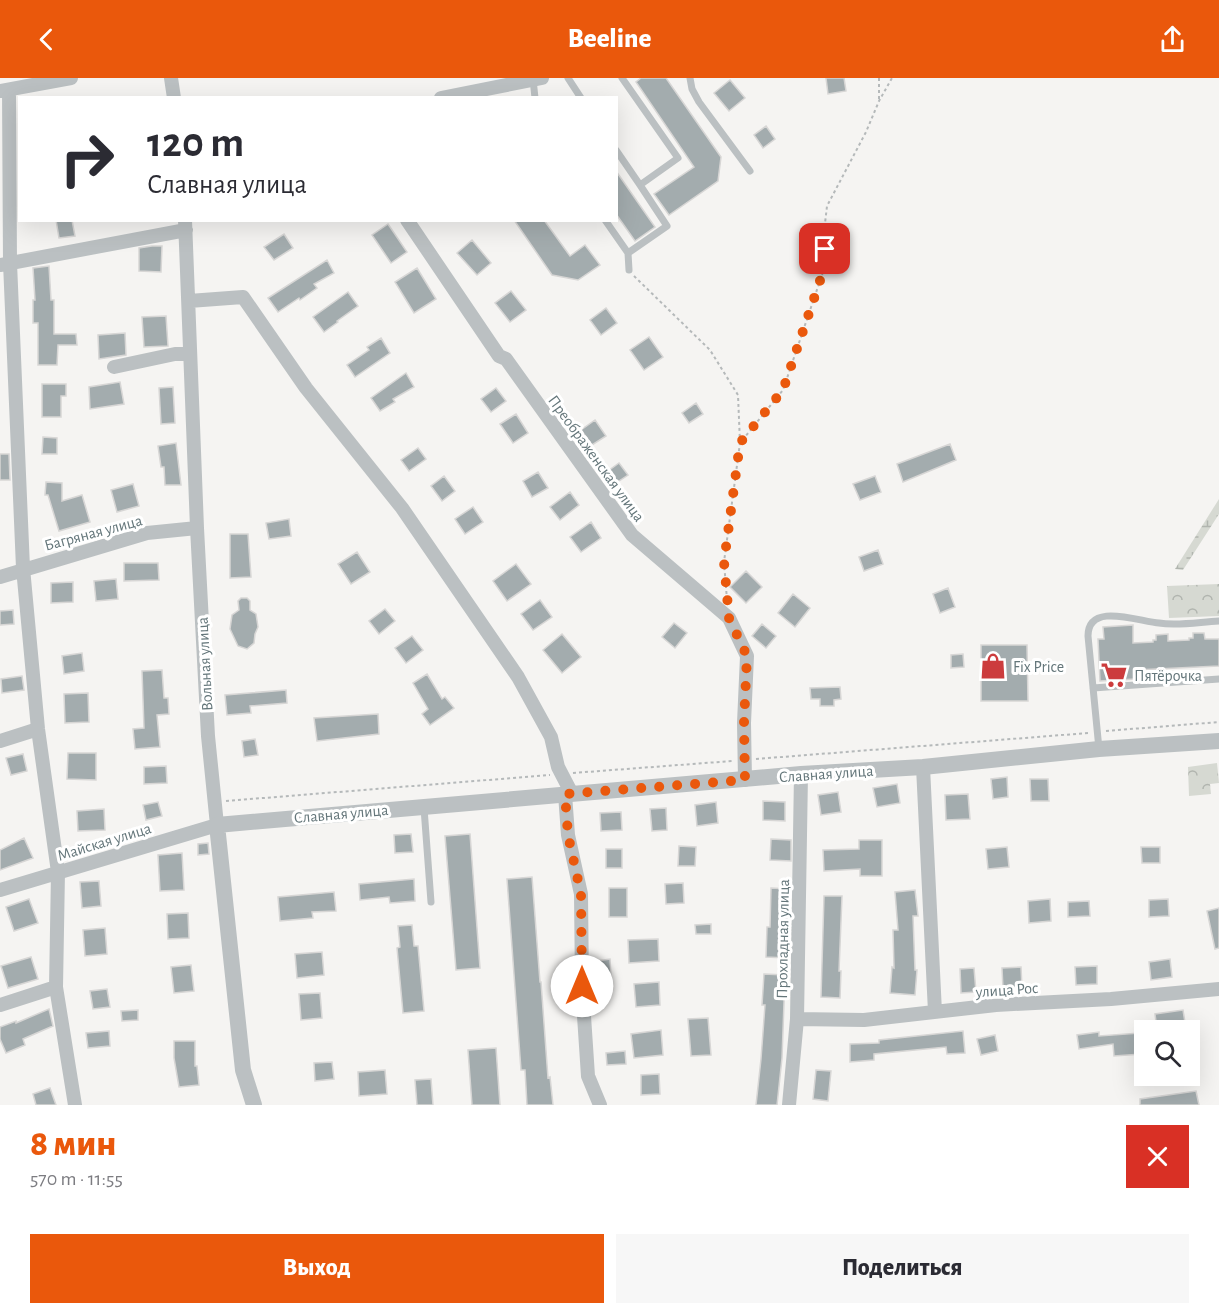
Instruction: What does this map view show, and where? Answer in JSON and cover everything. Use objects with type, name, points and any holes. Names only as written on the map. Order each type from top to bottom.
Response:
[{"type":"street","points":[[71,78],[5,90],[5,264],[23,568],[38,729],[58,872],[56,987],[75,1105]]},
{"type":"street","points":[[171,78],[174,96]]},
{"type":"street","points":[[449,96],[507,81],[537,79]]},
{"type":"street","name":"Преображенская улица","points":[[408,222],[499,356],[506,359],[632,535],[729,618],[747,656],[744,723],[745,780]]},
{"type":"street","points":[[5,264],[186,225]]},
{"type":"street","name":"Вольная улица","points":[[186,225],[196,528],[208,736],[243,1070],[254,1105]]},
{"type":"street","points":[[189,301],[243,297],[306,388],[402,508],[518,677],[551,737],[568,794],[568,835],[581,894],[582,986],[588,1076],[600,1105]]},
{"type":"street","points":[[114,367],[175,354],[190,354]]},
{"type":"street","name":"Багряная улица","points":[[0,576],[147,532],[196,528]]},
{"type":"street","points":[[0,741],[38,729]]},
{"type":"street","name":"Славная улица","points":[[217,825],[801,774],[923,767],[1100,749],[1219,741]]},
{"type":"street","points":[[923,767],[935,1012]]},
{"type":"street","name":"Прохладная улица","points":[[789,1105],[797,1019],[801,774]]},
{"type":"street","name":"Майская улица","points":[[0,890],[217,825]]},
{"type":"street","points":[[0,1005],[56,987]]},
{"type":"street","name":"улица Рос","points":[[797,1019],[864,1020],[996,1005],[1111,999],[1219,989]]},
{"type":"lane","points":[[568,78],[580,96]]},
{"type":"lane","points":[[622,78],[678,158],[640,185]]},
{"type":"lane","points":[[690,78],[692,89],[699,102],[750,171]]},
{"type":"lane","points":[[535,96],[537,79]]},
{"type":"lane","points":[[618,153],[668,226],[628,253]]},
{"type":"lane","points":[[606,222],[628,253],[629,270]]},
{"type":"lane","points":[[1100,749],[1088,630],[1093,621],[1099,618],[1126,616],[1160,624],[1219,621]]},
{"type":"lane","points":[[1093,688],[1219,679]]},
{"type":"lane","points":[[423,806],[431,902]]},
{"type":"path","points":[[879,78],[879,101]]},
{"type":"path","points":[[740,443],[783,390],[825,266],[824,232],[827,206],[892,78]]},
{"type":"path","points":[[629,270],[710,350],[738,395],[740,443],[724,562],[729,618]]},
{"type":"path","points":[[214,802],[1219,722]]},
{"type":"green space","points":[[1219,499],[1219,514],[1183,570],[1175,569]]},
{"type":"green space","points":[[1219,584],[1219,616],[1169,618],[1167,586]]},
{"type":"green space","points":[[1217,763],[1219,783],[1210,784],[1211,794],[1189,796],[1188,767]]},
{"type":"building","points":[[641,78],[666,78],[721,157],[718,181],[669,215],[654,194],[694,167],[636,82]]},
{"type":"building","points":[[826,78],[844,78],[846,91],[828,94]]},
{"type":"building","points":[[730,80],[745,98],[729,111],[714,93]]},
{"type":"building","points":[[766,126],[775,139],[763,148],[754,135]]},
{"type":"building","points":[[618,174],[655,227],[635,241],[618,217]]},
{"type":"building","points":[[56,222],[72,222],[75,236],[59,238]]},
{"type":"building","points":[[515,222],[545,222],[570,256],[585,245],[600,265],[578,280],[552,275]]},
{"type":"building","points":[[388,224],[407,252],[391,263],[372,235]]},
{"type":"building","points":[[284,234],[293,248],[274,260],[264,247]]},
{"type":"building","points":[[472,240],[491,263],[477,275],[457,253]]},
{"type":"building","points":[[162,246],[161,272],[139,271],[139,248]]},
{"type":"building","points":[[327,260],[334,273],[314,284],[317,288],[300,300],[299,298],[278,312],[268,298]]},
{"type":"building","points":[[49,266],[51,300],[54,300],[54,334],[76,334],[77,345],[58,345],[57,365],[38,365],[38,323],[33,323],[33,300],[35,300],[33,268]]},
{"type":"building","points":[[417,268],[436,299],[414,313],[395,282]]},
{"type":"building","points":[[511,291],[526,310],[510,322],[495,303]]},
{"type":"building","points":[[348,292],[358,306],[324,332],[313,317]]},
{"type":"building","points":[[606,308],[617,323],[601,335],[590,320]]},
{"type":"building","points":[[166,316],[168,346],[144,347],[142,317]]},
{"type":"building","points":[[125,333],[126,355],[99,359],[98,335]]},
{"type":"building","points":[[649,337],[663,357],[644,370],[630,350]]},
{"type":"building","points":[[381,338],[390,353],[355,377],[347,365],[369,350],[367,347]]},
{"type":"building","points":[[406,373],[414,387],[393,399],[395,402],[380,411],[371,398]]},
{"type":"building","points":[[120,382],[124,404],[90,409],[89,387]]},
{"type":"building","points":[[42,384],[66,384],[66,396],[61,396],[61,417],[42,417]]},
{"type":"building","points":[[173,387],[175,423],[161,424],[159,388]]},
{"type":"building","points":[[496,388],[506,401],[491,412],[481,399]]},
{"type":"building","points":[[696,403],[703,414],[689,423],[682,413]]},
{"type":"building","points":[[516,414],[528,433],[513,443],[500,424]]},
{"type":"building","points":[[595,420],[606,436],[592,445],[581,430]]},
{"type":"building","points":[[43,437],[57,438],[57,454],[42,454]]},
{"type":"building","points":[[176,443],[181,485],[165,485],[164,467],[161,467],[158,446]]},
{"type":"building","points":[[950,444],[956,460],[903,482],[897,464]]},
{"type":"building","points":[[418,448],[426,459],[409,471],[401,460]]},
{"type":"building","points":[[0,454],[9,454],[10,480],[0,480]]},
{"type":"building","points":[[619,463],[628,475],[616,483],[608,471]]},
{"type":"building","points":[[538,472],[548,488],[532,497],[523,481]]},
{"type":"building","points":[[444,476],[455,491],[442,501],[431,486]]},
{"type":"building","points":[[875,476],[881,492],[860,500],[853,484]]},
{"type":"building","points":[[46,482],[62,483],[62,501],[82,495],[90,522],[59,531],[48,495],[45,495]]},
{"type":"building","points":[[133,484],[139,506],[117,512],[111,490]]},
{"type":"building","points":[[570,492],[579,505],[560,520],[550,507]]},
{"type":"building","points":[[473,507],[483,522],[465,534],[455,519]]},
{"type":"building","points":[[289,519],[291,536],[269,539],[266,523]]},
{"type":"building","points":[[591,522],[601,538],[581,552],[570,537]]},
{"type":"building","points":[[230,534],[248,534],[251,577],[230,578]]},
{"type":"building","points":[[878,550],[883,564],[864,571],[859,557]]},
{"type":"building","points":[[357,552],[370,572],[351,584],[338,564]]},
{"type":"building","points":[[124,563],[158,563],[159,580],[124,581]]},
{"type":"building","points":[[516,564],[531,584],[507,601],[493,581]]},
{"type":"building","points":[[746,571],[762,587],[746,603],[730,587]]},
{"type":"building","points":[[116,579],[118,599],[96,601],[94,581]]},
{"type":"building","points":[[73,582],[73,602],[51,603],[51,583]]},
{"type":"building","points":[[948,588],[955,607],[940,613],[933,594]]},
{"type":"building","points":[[793,594],[810,608],[795,627],[778,613]]},
{"type":"building","points":[[241,598],[247,598],[250,601],[250,610],[256,614],[258,627],[254,643],[247,649],[238,646],[230,629],[232,615],[239,610],[238,601]]},
{"type":"building","points":[[540,600],[552,617],[533,630],[521,614]]},
{"type":"building","points":[[385,609],[395,621],[379,634],[369,621]]},
{"type":"building","points":[[13,610],[14,624],[0,625],[0,611]]},
{"type":"building","points":[[674,623],[687,633],[675,648],[662,637]]},
{"type":"building","points":[[762,624],[776,636],[766,648],[752,636]]},
{"type":"building","points":[[1133,625],[1133,643],[1153,642],[1156,640],[1156,635],[1168,634],[1168,641],[1189,640],[1193,638],[1193,633],[1204,633],[1205,639],[1219,639],[1219,666],[1136,670],[1136,679],[1100,681],[1098,639],[1104,639],[1103,627]]},
{"type":"building","points":[[562,634],[581,657],[562,673],[543,650]]},
{"type":"building","points":[[412,636],[423,650],[406,663],[395,648]]},
{"type":"building","points":[[981,645],[1027,645],[1028,701],[981,701]]},
{"type":"building","points":[[82,653],[84,671],[64,674],[62,656]]},
{"type":"building","points":[[963,654],[964,667],[951,668],[951,655]]},
{"type":"building","points":[[162,670],[164,698],[168,698],[169,714],[157,715],[160,747],[135,749],[133,729],[144,728],[142,671]]},
{"type":"building","points":[[427,674],[442,699],[445,697],[454,708],[430,725],[422,714],[428,709],[413,683]]},
{"type":"building","points":[[22,676],[24,690],[2,693],[1,679]]},
{"type":"building","points":[[840,687],[841,699],[834,700],[834,706],[820,706],[820,699],[811,699],[810,688]]},
{"type":"building","points":[[286,690],[287,703],[250,706],[251,713],[227,715],[225,695]]},
{"type":"building","points":[[88,693],[89,722],[65,723],[64,694]]},
{"type":"building","points":[[378,714],[379,734],[317,741],[314,718]]},
{"type":"building","points":[[255,739],[258,755],[244,757],[242,741]]},
{"type":"building","points":[[68,753],[96,753],[96,780],[67,779]]},
{"type":"building","points":[[23,754],[27,771],[11,775],[6,758]]},
{"type":"building","points":[[166,766],[167,783],[144,784],[144,767]]},
{"type":"building","points":[[1007,777],[1008,797],[993,799],[991,779]]},
{"type":"building","points":[[1030,779],[1048,779],[1049,801],[1031,801]]},
{"type":"building","points":[[897,784],[900,803],[877,807],[873,788]]},
{"type":"building","points":[[838,792],[841,812],[821,815],[818,795]]},
{"type":"building","points":[[968,794],[970,819],[946,820],[945,795]]},
{"type":"building","points":[[763,801],[785,802],[785,821],[763,820]]},
{"type":"building","points":[[158,802],[162,816],[146,820],[143,805]]},
{"type":"building","points":[[716,802],[718,823],[697,826],[695,805]]},
{"type":"building","points":[[666,808],[667,830],[652,831],[650,809]]},
{"type":"building","points":[[104,809],[105,830],[78,831],[77,811]]},
{"type":"building","points":[[621,812],[622,830],[601,831],[600,813]]},
{"type":"building","points":[[411,834],[413,852],[395,853],[394,835]]},
{"type":"building","points":[[470,834],[480,968],[456,970],[445,836]]},
{"type":"building","points":[[24,838],[33,858],[0,870],[0,850]]},
{"type":"building","points":[[771,839],[791,840],[791,861],[770,860]]},
{"type":"building","points":[[859,840],[882,840],[882,876],[860,876],[860,869],[824,871],[823,850],[859,849]]},
{"type":"building","points":[[208,843],[209,854],[198,855],[198,844]]},
{"type":"building","points":[[679,846],[696,847],[695,866],[678,866]]},
{"type":"building","points":[[1007,847],[1009,867],[988,869],[986,849]]},
{"type":"building","points":[[1141,847],[1160,847],[1160,863],[1142,863]]},
{"type":"building","points":[[606,849],[622,849],[622,868],[606,868]]},
{"type":"building","points":[[182,853],[184,890],[160,891],[158,855]]},
{"type":"building","points":[[532,877],[548,1078],[550,1077],[553,1105],[527,1105],[525,1070],[521,1070],[507,879]]},
{"type":"building","points":[[414,879],[415,901],[390,903],[389,897],[360,900],[359,884]]},
{"type":"building","points":[[99,881],[101,906],[82,908],[80,882]]},
{"type":"building","points":[[683,883],[684,903],[666,904],[665,884]]},
{"type":"building","points":[[609,888],[627,888],[627,917],[609,917]]},
{"type":"building","points":[[771,888],[789,889],[787,958],[766,957],[767,927],[770,927]]},
{"type":"building","points":[[915,890],[918,916],[913,916],[915,970],[917,970],[915,995],[890,993],[892,967],[894,968],[893,930],[898,930],[895,892]]},
{"type":"building","points":[[334,892],[336,911],[312,912],[313,918],[280,921],[278,897]]},
{"type":"building","points":[[824,896],[842,896],[840,998],[821,997]]},
{"type":"building","points":[[29,899],[38,923],[14,931],[6,907]]},
{"type":"building","points":[[1050,899],[1051,921],[1029,923],[1028,901]]},
{"type":"building","points":[[1168,899],[1169,916],[1149,917],[1149,900]]},
{"type":"building","points":[[1089,901],[1090,916],[1068,917],[1068,902]]},
{"type":"building","points":[[1219,908],[1219,948],[1215,949],[1207,911]]},
{"type":"building","points":[[188,913],[189,938],[168,939],[167,914]]},
{"type":"building","points":[[711,924],[711,934],[696,934],[695,925]]},
{"type":"building","points":[[412,925],[414,946],[418,946],[424,1011],[403,1013],[397,948],[400,947],[398,926]]},
{"type":"building","points":[[105,928],[107,954],[85,956],[83,930]]},
{"type":"building","points":[[658,939],[659,961],[629,963],[628,940]]},
{"type":"building","points":[[322,952],[324,975],[297,978],[295,954]]},
{"type":"building","points":[[31,957],[38,979],[8,988],[1,966]]},
{"type":"building","points":[[610,959],[611,977],[599,978],[597,961]]},
{"type":"building","points":[[1170,959],[1172,977],[1151,980],[1149,962]]},
{"type":"building","points":[[191,965],[194,991],[174,993],[171,967]]},
{"type":"building","points":[[1097,966],[1097,984],[1076,985],[1075,967]]},
{"type":"building","points":[[1021,967],[1022,988],[1003,989],[1002,968]]},
{"type":"building","points":[[974,968],[976,992],[961,993],[960,969]]},
{"type":"building","points":[[764,974],[785,975],[782,1058],[777,1105],[756,1105],[765,1005],[762,1005]]},
{"type":"building","points":[[659,982],[660,1005],[636,1007],[634,984]]},
{"type":"building","points":[[107,989],[110,1007],[93,1009],[90,991]]},
{"type":"building","points":[[320,993],[322,1018],[301,1020],[299,994]]},
{"type":"building","points":[[49,1009],[53,1026],[23,1039],[25,1045],[6,1053],[0,1039],[0,1027]]},
{"type":"building","points":[[138,1010],[138,1020],[122,1021],[121,1011]]},
{"type":"building","points":[[1183,1010],[1185,1020],[1156,1020],[1155,1014]]},
{"type":"building","points":[[708,1018],[711,1055],[691,1056],[688,1019]]},
{"type":"building","points":[[661,1030],[663,1055],[634,1058],[631,1034]]},
{"type":"building","points":[[109,1031],[110,1046],[88,1048],[86,1033]]},
{"type":"building","points":[[963,1031],[965,1053],[947,1054],[946,1047],[874,1054],[874,1060],[850,1062],[850,1044],[879,1043],[879,1040]]},
{"type":"building","points":[[1099,1032],[1099,1036],[1134,1033],[1134,1055],[1114,1056],[1113,1044],[1079,1049],[1077,1035]]},
{"type":"building","points":[[995,1035],[998,1051],[981,1055],[977,1039]]},
{"type":"building","points":[[174,1041],[195,1041],[195,1066],[197,1066],[199,1085],[179,1087],[174,1058]]},
{"type":"building","points":[[496,1048],[500,1105],[472,1105],[468,1050]]},
{"type":"building","points":[[625,1051],[626,1064],[607,1065],[606,1053]]},
{"type":"building","points":[[332,1062],[334,1079],[315,1081],[314,1063]]},
{"type":"building","points":[[385,1070],[387,1094],[359,1096],[358,1072]]},
{"type":"building","points":[[816,1070],[831,1071],[828,1101],[813,1099]]},
{"type":"building","points":[[659,1074],[660,1094],[641,1095],[641,1075]]},
{"type":"building","points":[[431,1079],[433,1105],[417,1105],[415,1080]]},
{"type":"building","points":[[50,1088],[56,1105],[36,1105],[33,1094]]},
{"type":"building","points":[[1196,1091],[1199,1105],[1140,1105],[1140,1099]]},
{"type":"place","name":"Fix Price","points":[[993,666]]},
{"type":"place","name":"Пятёрочка","points":[[1114,675]]},
{"type":"route","points":[[582,986],[581,894],[568,835],[565,794],[745,780],[744,723],[747,656],[729,618],[724,562],[740,443],[783,390],[825,266],[825,249]]}]
